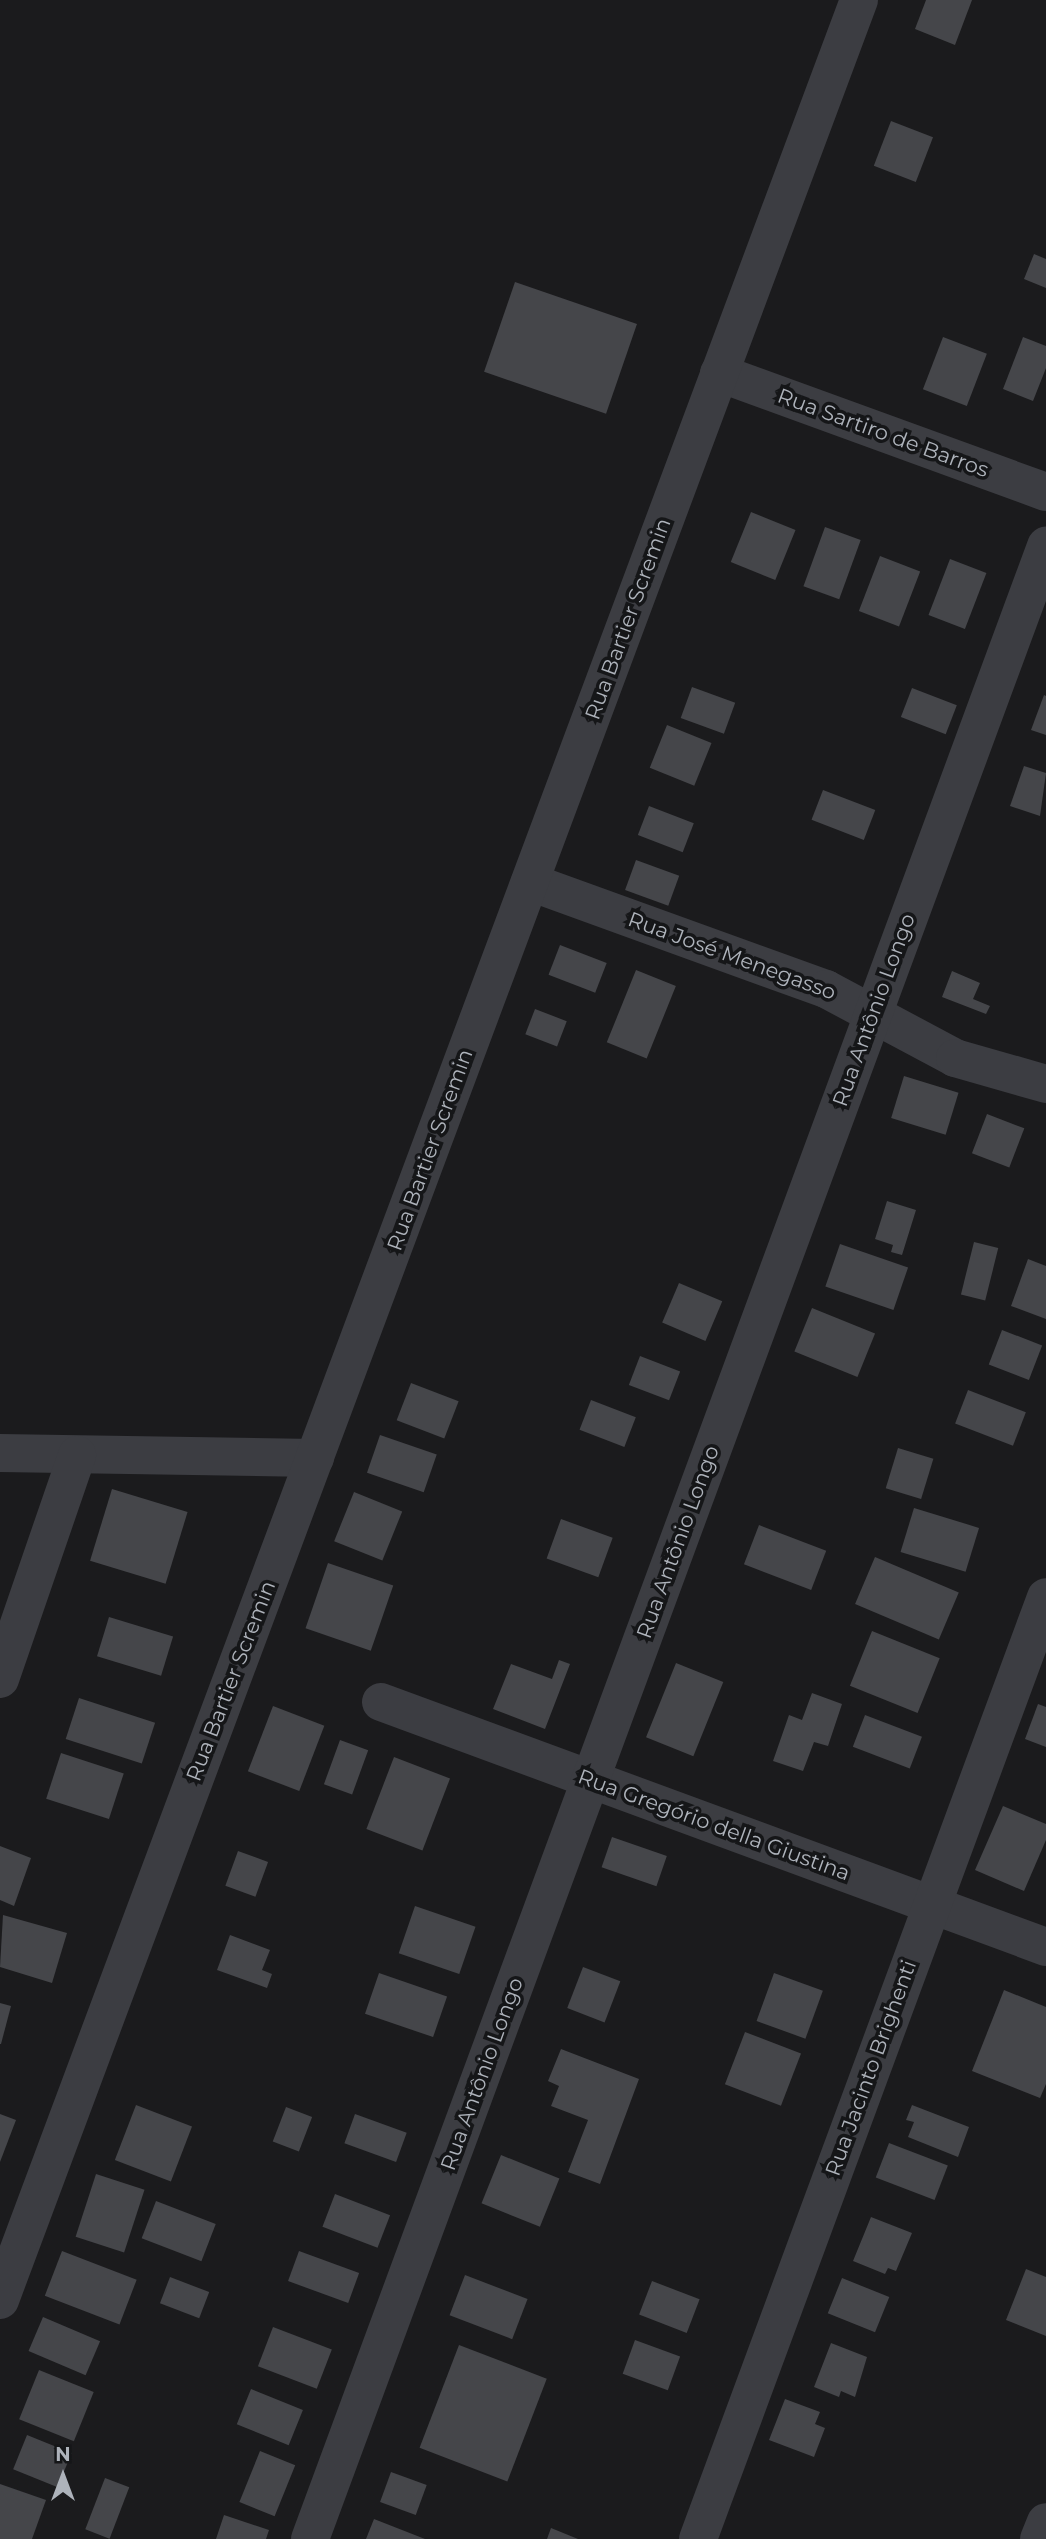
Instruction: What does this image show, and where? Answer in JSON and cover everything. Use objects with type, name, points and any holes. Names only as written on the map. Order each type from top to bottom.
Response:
[{"type":"street","points":[[831,75],[846,0]]},
{"type":"street","name":"Rua Bartier Scremin","points":[[0,2300],[859,0]]},
{"type":"street","name":"Rua Sartiro de Barros","points":[[719,373],[1046,492]]},
{"type":"street","name":"Rua Antônio Longo","points":[[310,2539],[1046,546]]},
{"type":"street","name":"Rua José Menegasso","points":[[530,882],[827,989],[874,1011],[907,1034],[955,1058],[1046,1084]]},
{"type":"street","points":[[0,1453],[315,1458]]},
{"type":"street","points":[[0,1679],[76,1455]]},
{"type":"street","name":"Rua Jacinto Brighenti","points":[[698,2539],[1046,1597]]},
{"type":"street","name":"Rua Gregório della Giustina","points":[[382,1702],[1046,1947]]},
{"type":"street","points":[[1040,2539],[1046,2522]]},
{"type":"building","points":[[926,0],[972,0],[955,45],[915,29]]},
{"type":"building","points":[[891,121],[933,137],[916,182],[874,166]]},
{"type":"building","points":[[1034,254],[1046,259],[1046,288],[1024,279]]},
{"type":"building","points":[[515,282],[637,324],[606,414],[484,372]]},
{"type":"building","points":[[943,337],[987,354],[967,406],[923,389]]},
{"type":"building","points":[[1023,337],[1046,346],[1046,368],[1033,401],[1003,389]]},
{"type":"building","points":[[751,512],[796,530],[775,580],[731,562]]},
{"type":"building","points":[[825,527],[861,540],[839,599],[803,586]]},
{"type":"building","points":[[880,556],[920,571],[899,626],[859,611]]},
{"type":"building","points":[[950,559],[986,573],[965,629],[928,615]]},
{"type":"building","points":[[692,687],[735,703],[724,734],[681,718]]},
{"type":"building","points":[[912,688],[957,705],[946,734],[901,717]]},
{"type":"building","points":[[1044,695],[1046,696],[1046,735],[1031,730]]},
{"type":"building","points":[[667,725],[712,743],[694,786],[650,768]]},
{"type":"building","points":[[1024,766],[1046,773],[1040,816],[1010,806]]},
{"type":"building","points":[[823,790],[875,810],[864,840],[812,820]]},
{"type":"building","points":[[649,806],[694,823],[683,852],[638,835]]},
{"type":"building","points":[[636,860],[679,876],[668,906],[625,890]]},
{"type":"building","points":[[560,945],[607,963],[595,993],[549,975]]},
{"type":"building","points":[[636,970],[676,986],[647,1058],[607,1042]]},
{"type":"building","points":[[952,971],[980,983],[973,999],[990,1006],[986,1014],[942,997]]},
{"type":"building","points":[[535,1009],[567,1021],[557,1046],[525,1034]]},
{"type":"building","points":[[904,1076],[959,1093],[946,1135],[891,1118]]},
{"type":"building","points":[[987,1114],[1024,1128],[1009,1168],[972,1153]]},
{"type":"building","points":[[887,1201],[916,1210],[902,1255],[891,1252],[893,1245],[875,1239]]},
{"type":"building","points":[[974,1242],[998,1248],[985,1300],[961,1294]]},
{"type":"building","points":[[840,1244],[908,1267],[893,1310],[825,1287]]},
{"type":"building","points":[[1028,1259],[1046,1266],[1046,1319],[1011,1306]]},
{"type":"building","points":[[679,1283],[722,1301],[705,1341],[662,1323]]},
{"type":"building","points":[[812,1308],[875,1333],[857,1377],[794,1352]]},
{"type":"building","points":[[1002,1330],[1042,1345],[1029,1380],[989,1365]]},
{"type":"building","points":[[640,1356],[680,1371],[669,1400],[629,1385]]},
{"type":"building","points":[[411,1383],[459,1401],[444,1439],[397,1420]]},
{"type":"building","points":[[968,1390],[1026,1412],[1013,1446],[955,1424]]},
{"type":"building","points":[[591,1400],[636,1417],[624,1447],[580,1430]]},
{"type":"building","points":[[380,1435],[437,1455],[424,1492],[367,1473]]},
{"type":"building","points":[[898,1448],[933,1459],[921,1499],[886,1488]]},
{"type":"building","points":[[112,1489],[188,1512],[166,1584],[90,1561]]},
{"type":"building","points":[[354,1492],[402,1511],[382,1561],[334,1541]]},
{"type":"building","points":[[914,1508],[979,1528],[966,1572],[901,1552]]},
{"type":"building","points":[[561,1519],[613,1538],[598,1577],[547,1558]]},
{"type":"building","points":[[759,1525],[826,1551],[811,1590],[744,1564]]},
{"type":"building","points":[[875,1557],[959,1593],[939,1640],[855,1604]]},
{"type":"building","points":[[328,1563],[393,1585],[371,1651],[306,1628]]},
{"type":"building","points":[[109,1617],[173,1637],[161,1676],[97,1656]]},
{"type":"building","points":[[872,1631],[940,1658],[918,1713],[850,1686]]},
{"type":"building","points":[[559,1660],[570,1664],[545,1729],[493,1709],[511,1664],[552,1679]]},
{"type":"building","points":[[676,1663],[723,1682],[693,1756],[646,1737]]},
{"type":"building","points":[[812,1693],[842,1704],[828,1746],[814,1742],[803,1771],[773,1761],[789,1715],[802,1720]]},
{"type":"building","points":[[79,1698],[155,1723],[142,1764],[66,1739]]},
{"type":"building","points":[[1038,1704],[1046,1707],[1046,1747],[1025,1739]]},
{"type":"building","points":[[273,1706],[324,1726],[299,1791],[248,1771]]},
{"type":"building","points":[[865,1715],[922,1737],[910,1769],[853,1747]]},
{"type":"building","points":[[340,1740],[368,1750],[352,1794],[324,1784]]},
{"type":"building","points":[[61,1753],[124,1773],[109,1819],[46,1799]]},
{"type":"building","points":[[394,1757],[450,1779],[422,1850],[366,1829]]},
{"type":"building","points":[[1003,1806],[1046,1824],[1046,1840],[1024,1891],[975,1870]]},
{"type":"building","points":[[612,1837],[667,1856],[656,1886],[602,1867]]},
{"type":"building","points":[[0,1846],[31,1858],[14,1906],[0,1900]]},
{"type":"building","points":[[238,1851],[268,1862],[255,1897],[225,1886]]},
{"type":"building","points":[[415,1906],[476,1927],[459,1974],[399,1953]]},
{"type":"building","points":[[3,1915],[67,1933],[52,1983],[0,1967]]},
{"type":"building","points":[[230,1935],[270,1950],[262,1970],[272,1974],[267,1988],[217,1970]]},
{"type":"building","points":[[583,1967],[620,1981],[605,2022],[567,2008]]},
{"type":"building","points":[[379,1973],[447,1996],[433,2037],[365,2014]]},
{"type":"building","points":[[774,1973],[823,1991],[805,2039],[757,2021]]},
{"type":"building","points":[[1004,1990],[1046,2007],[1046,2084],[1040,2098],[972,2071]]},
{"type":"building","points":[[0,2003],[11,2006],[1,2044],[0,2044]]},
{"type":"building","points":[[745,2032],[801,2054],[781,2106],[725,2084]]},
{"type":"building","points":[[561,2049],[639,2079],[600,2184],[568,2172],[588,2120],[551,2106],[559,2086],[548,2081]]},
{"type":"building","points":[[136,2105],[192,2127],[171,2182],[115,2160]]},
{"type":"building","points":[[912,2105],[969,2127],[958,2157],[908,2137],[914,2122],[906,2120]]},
{"type":"building","points":[[286,2107],[312,2117],[299,2152],[273,2142]]},
{"type":"building","points":[[0,2114],[16,2120],[0,2162]]},
{"type":"building","points":[[355,2114],[407,2133],[396,2162],[344,2143]]},
{"type":"building","points":[[889,2143],[948,2166],[935,2200],[876,2178]]},
{"type":"building","points":[[501,2155],[559,2179],[540,2227],[482,2203]]},
{"type":"building","points":[[96,2174],[145,2190],[124,2253],[76,2237]]},
{"type":"building","points":[[335,2194],[390,2215],[378,2248],[322,2227]]},
{"type":"building","points":[[156,2201],[216,2224],[201,2261],[142,2238]]},
{"type":"building","points":[[871,2217],[912,2233],[896,2271],[888,2268],[885,2274],[853,2261]]},
{"type":"building","points":[[62,2251],[137,2280],[119,2324],[45,2296]]},
{"type":"building","points":[[299,2251],[359,2273],[348,2303],[288,2281]]},
{"type":"building","points":[[1026,2269],[1046,2277],[1046,2336],[1006,2320]]},
{"type":"building","points":[[465,2275],[528,2299],[512,2339],[450,2315]]},
{"type":"building","points":[[170,2277],[209,2292],[199,2318],[160,2303]]},
{"type":"building","points":[[842,2278],[889,2297],[875,2332],[828,2313]]},
{"type":"building","points":[[652,2281],[700,2299],[687,2333],[639,2315]]},
{"type":"building","points":[[43,2317],[100,2341],[86,2375],[29,2351]]},
{"type":"building","points":[[273,2327],[332,2350],[317,2389],[258,2366]]},
{"type":"building","points":[[635,2340],[680,2356],[668,2390],[623,2374]]},
{"type":"building","points":[[831,2343],[867,2357],[855,2397],[841,2391],[839,2397],[814,2387]]},
{"type":"building","points":[[459,2345],[547,2379],[507,2481],[420,2448]]},
{"type":"building","points":[[39,2370],[94,2392],[74,2441],[19,2419]]},
{"type":"building","points":[[251,2389],[303,2410],[289,2445],[237,2424]]},
{"type":"building","points":[[785,2399],[820,2412],[815,2424],[825,2428],[814,2457],[769,2440]]},
{"type":"building","points":[[27,2435],[72,2453],[58,2487],[13,2469]]},
{"type":"building","points":[[260,2451],[295,2465],[275,2516],[239,2502]]},
{"type":"building","points":[[391,2472],[427,2485],[416,2515],[380,2502]]},
{"type":"building","points":[[105,2478],[129,2487],[110,2539],[85,2529]]},
{"type":"building","points":[[0,2484],[46,2500],[32,2539],[0,2539]]},
{"type":"building","points":[[224,2515],[269,2530],[266,2539],[216,2539]]},
{"type":"building","points":[[374,2519],[425,2539],[366,2539]]},
{"type":"building","points":[[551,2528],[578,2539],[547,2539]]}]
